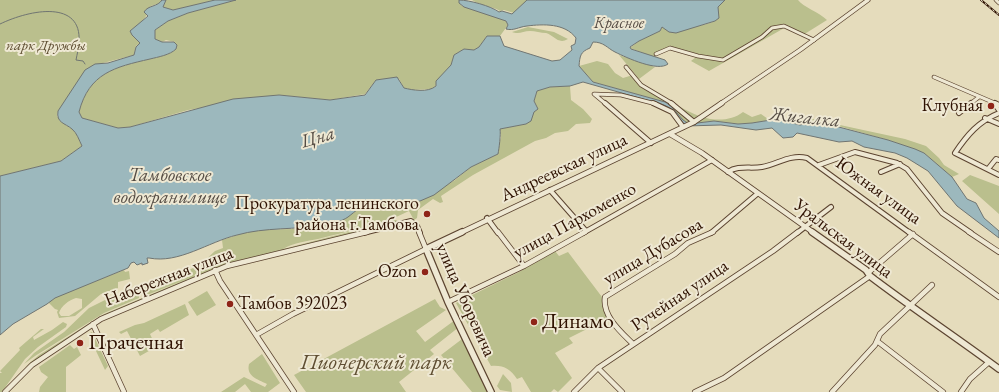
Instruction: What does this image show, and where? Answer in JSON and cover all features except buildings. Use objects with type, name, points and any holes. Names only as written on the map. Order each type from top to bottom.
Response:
[{"type":"street","name":"Андреевская улица","points":[[256,336],[298,311],[488,218],[692,123],[814,40],[868,0]]},
{"type":"street","points":[[996,0],[999,3]]},
{"type":"street","points":[[656,54],[670,48],[698,56],[723,60],[762,37],[772,28],[779,26],[814,40]]},
{"type":"street","points":[[626,66],[641,85],[676,106],[692,123]]},
{"type":"street","points":[[934,77],[999,105],[996,106],[999,110]]},
{"type":"street","points":[[651,143],[594,94],[607,92],[661,107],[672,112],[684,126]]},
{"type":"street","points":[[959,113],[979,96]]},
{"type":"street","points":[[999,113],[985,118],[966,137],[955,153],[999,175]]},
{"type":"street","points":[[985,118],[999,124]]},
{"type":"street","name":"Уральская улица","points":[[670,134],[712,160],[757,194],[870,274],[908,306],[949,332],[999,369]]},
{"type":"street","points":[[819,165],[855,152],[900,164],[907,169],[942,213],[999,252]]},
{"type":"street","name":"Южная улица","points":[[728,172],[733,168],[762,167],[794,155],[807,158],[819,165],[999,297]]},
{"type":"street","points":[[988,169],[996,159],[999,160]]},
{"type":"street","name":"улица Пархоменко","points":[[448,302],[524,266],[712,160]]},
{"type":"street","points":[[881,172],[900,164]]},
{"type":"street","points":[[550,190],[586,231]]},
{"type":"street","name":"улица Дубасова","points":[[632,344],[609,316],[604,304],[605,297],[638,275],[658,266],[688,242],[713,232],[750,198],[757,194]]},
{"type":"street","name":"Ручейная улица","points":[[574,392],[598,368],[773,251],[831,207]]},
{"type":"street","points":[[488,218],[524,266]]},
{"type":"street","name":"улица Уборевича","points":[[411,221],[417,226],[448,302],[491,392]]},
{"type":"street","name":"Набережная улица","points":[[5,392],[32,365],[93,324],[139,302],[215,270],[411,221]]},
{"type":"street","points":[[695,392],[724,378],[870,274],[913,234]]},
{"type":"street","points":[[215,270],[220,281],[294,392]]},
{"type":"street","points":[[832,392],[877,341],[880,334],[932,285]]},
{"type":"street","points":[[93,324],[124,392]]},
{"type":"street","points":[[877,341],[943,392]]},
{"type":"street","points":[[961,392],[970,379],[989,362]]},
{"type":"street","points":[[598,368],[622,392]]},
{"type":"green space","name":"парк Дружбы","points":[[0,0],[162,0],[160,3],[151,6],[145,18],[132,35],[140,43],[136,46],[134,55],[103,63],[76,86],[58,111],[57,116],[62,122],[74,130],[82,146],[61,161],[0,176]]},
{"type":"green space","points":[[166,0],[215,0],[173,10],[163,7]]},
{"type":"green space","points":[[236,0],[459,0],[459,3],[462,6],[501,18],[506,21],[508,25],[500,36],[487,36],[479,47],[474,50],[464,49],[454,55],[451,65],[433,89],[412,90],[404,88],[399,79],[376,80],[365,94],[330,100],[279,95],[188,110],[130,127],[118,128],[82,118],[79,112],[83,99],[89,88],[105,74],[126,65],[160,57],[176,49],[175,42],[166,40],[162,42],[155,39],[155,30],[168,21],[188,13]]},
{"type":"green space","points":[[472,0],[528,0],[514,13],[504,10],[500,11]]},
{"type":"green space","points":[[725,0],[798,0],[800,3],[820,14],[827,20],[803,35],[786,27],[709,71],[691,61],[696,57],[670,49],[654,57],[630,48],[639,41],[660,31],[662,27],[688,27],[715,21],[718,14],[718,7]]},
{"type":"green space","points":[[528,27],[554,32],[568,39],[561,41],[549,34],[534,31],[517,33],[512,32]]},
{"type":"green space","points":[[619,55],[655,67],[639,79]]},
{"type":"green space","points":[[597,61],[608,64],[615,73],[623,78],[633,75],[646,86],[666,99],[702,117],[712,119],[729,119],[743,112],[752,117],[761,114],[768,119],[776,113],[792,123],[777,119],[738,124],[714,121],[689,124],[665,102],[593,82],[579,66]]},
{"type":"green space","points":[[570,86],[571,100],[583,109],[592,119],[590,123],[576,124],[568,131],[555,133],[546,138],[535,141],[473,175],[441,196],[443,202],[440,203],[433,199],[418,210],[417,218],[414,220],[409,211],[376,224],[295,244],[283,249],[376,225],[392,219],[402,222],[220,267],[100,317],[25,367],[39,355],[104,314],[192,277],[147,295],[146,293],[141,295],[140,289],[142,288],[142,285],[200,265],[215,251],[223,248],[222,240],[253,230],[293,229],[339,222],[357,210],[369,205],[405,200],[409,203],[420,201],[455,180],[471,167],[498,154],[498,144],[501,138],[500,129],[526,124],[537,107],[534,101],[537,91],[550,87]]},
{"type":"green space","points":[[813,119],[827,119],[840,125],[905,139],[926,146],[944,165],[959,174],[952,177],[924,153],[888,140],[828,123],[816,121],[800,125],[792,123]]},
{"type":"green space","points":[[970,175],[999,186],[999,214],[962,181]]},
{"type":"green space","name":"Динамо","points":[[555,251],[559,256],[568,252],[602,297],[609,318],[569,338],[573,343],[555,353],[572,378],[558,392],[554,389],[551,392],[531,392],[522,377],[517,379],[506,368],[491,366],[456,303],[519,272]]},
{"type":"green space","points":[[124,270],[125,272],[129,271],[130,279],[118,282],[118,288],[101,294],[75,316],[59,318],[57,312],[58,310],[48,302],[55,297]],"holes":[[[76,298],[82,299],[82,308],[69,316],[61,316],[59,313],[66,304]]]},
{"type":"green space","points":[[132,289],[139,290],[139,298],[104,313],[24,364],[34,353],[64,332],[89,308],[113,296],[116,297]]},
{"type":"green space","points":[[207,291],[216,305],[197,316],[188,302]]},
{"type":"green space","name":"Пионерский парк","points":[[435,299],[440,307],[446,310],[416,331],[425,342],[455,320],[459,327],[430,350],[434,354],[399,382],[406,392],[306,392],[294,375]]},
{"type":"green space","points":[[185,304],[189,315],[160,332],[158,329],[150,334],[156,347],[140,356],[127,331],[121,334],[119,332],[144,323]]},
{"type":"green space","points":[[63,322],[67,324],[66,327],[38,347],[25,359],[2,392],[0,392],[0,373],[2,373],[0,371],[20,350],[19,348],[41,329],[44,329],[33,337],[34,340]]},
{"type":"green space","points":[[92,332],[108,366],[105,370],[88,334]]},
{"type":"green space","points":[[466,336],[493,392],[472,392],[441,355]]},
{"type":"green space","points":[[70,345],[74,349],[77,347],[81,355],[66,367],[66,392],[39,392],[40,387],[48,377],[41,372],[39,367]]},
{"type":"green space","points":[[262,354],[280,383],[268,392],[251,392],[245,384],[235,392],[221,392],[244,377],[265,387],[267,384],[253,377],[249,371],[249,364]]},
{"type":"green space","points":[[503,374],[511,383],[512,392],[500,390],[497,386]]},
{"type":"water","name":"Тамбовское водохранилище","points":[[162,0],[166,0],[163,7],[173,10],[215,0],[236,0],[188,13],[168,21],[155,30],[155,39],[162,42],[174,42],[177,45],[176,49],[160,57],[126,65],[105,74],[89,88],[83,99],[79,112],[82,118],[118,128],[130,127],[233,99],[279,95],[330,100],[365,95],[376,80],[397,77],[404,88],[429,90],[436,86],[436,81],[451,65],[454,55],[464,49],[474,50],[479,47],[487,36],[500,36],[504,46],[552,61],[560,60],[572,50],[571,46],[575,44],[576,38],[571,33],[560,27],[540,25],[524,26],[511,30],[506,29],[508,25],[506,21],[464,7],[459,3],[459,0],[474,2],[499,12],[502,11],[512,14],[527,0],[725,0],[718,7],[719,18],[715,21],[676,33],[669,32],[662,27],[660,31],[630,47],[631,49],[665,60],[668,64],[657,66],[642,63],[627,58],[603,44],[593,42],[590,48],[584,51],[581,55],[579,66],[593,82],[665,102],[689,124],[714,121],[738,124],[777,119],[800,125],[816,121],[888,140],[915,149],[924,153],[952,177],[967,199],[976,203],[984,218],[999,231],[999,238],[957,206],[928,171],[907,158],[895,153],[864,147],[852,141],[839,142],[797,133],[793,137],[783,138],[772,128],[756,130],[721,125],[686,126],[670,108],[664,105],[583,82],[570,86],[550,87],[537,91],[534,101],[538,109],[534,112],[531,121],[526,124],[500,129],[498,154],[471,167],[434,195],[420,201],[409,203],[405,200],[365,206],[342,220],[325,225],[248,232],[226,238],[171,258],[147,258],[148,263],[142,265],[142,263],[137,265],[134,262],[131,263],[128,268],[55,298],[13,324],[0,335],[0,176],[61,161],[82,146],[74,131],[58,118],[58,111],[85,70],[95,64],[108,63],[134,55],[136,47],[140,43],[130,31],[148,16],[144,12],[146,10],[158,4]]},
{"type":"waterway","points":[[0,24],[12,19],[39,12],[63,14],[72,19],[78,29],[79,44],[76,60],[83,61],[85,64]]},
{"type":"railway","points":[[981,0],[999,15]]},
{"type":"place","name":"Клубная","points":[[991,106]]},
{"type":"place","name":"Прокуратура ленинского района г.Тамбова","points":[[427,214]]},
{"type":"place","name":"Ozon","points":[[425,272]]},
{"type":"place","name":"Тамбов 392023","points":[[230,304]]},
{"type":"place","name":"Динамо","points":[[534,322]]},
{"type":"place","name":"Прачечная","points":[[80,343]]},
{"type":"water label","name":"Красное","points":[[619,24]]},
{"type":"water label","name":"Жигалка","points":[[805,118]]},
{"type":"water label","name":"Цна","points":[[318,138]]}]
